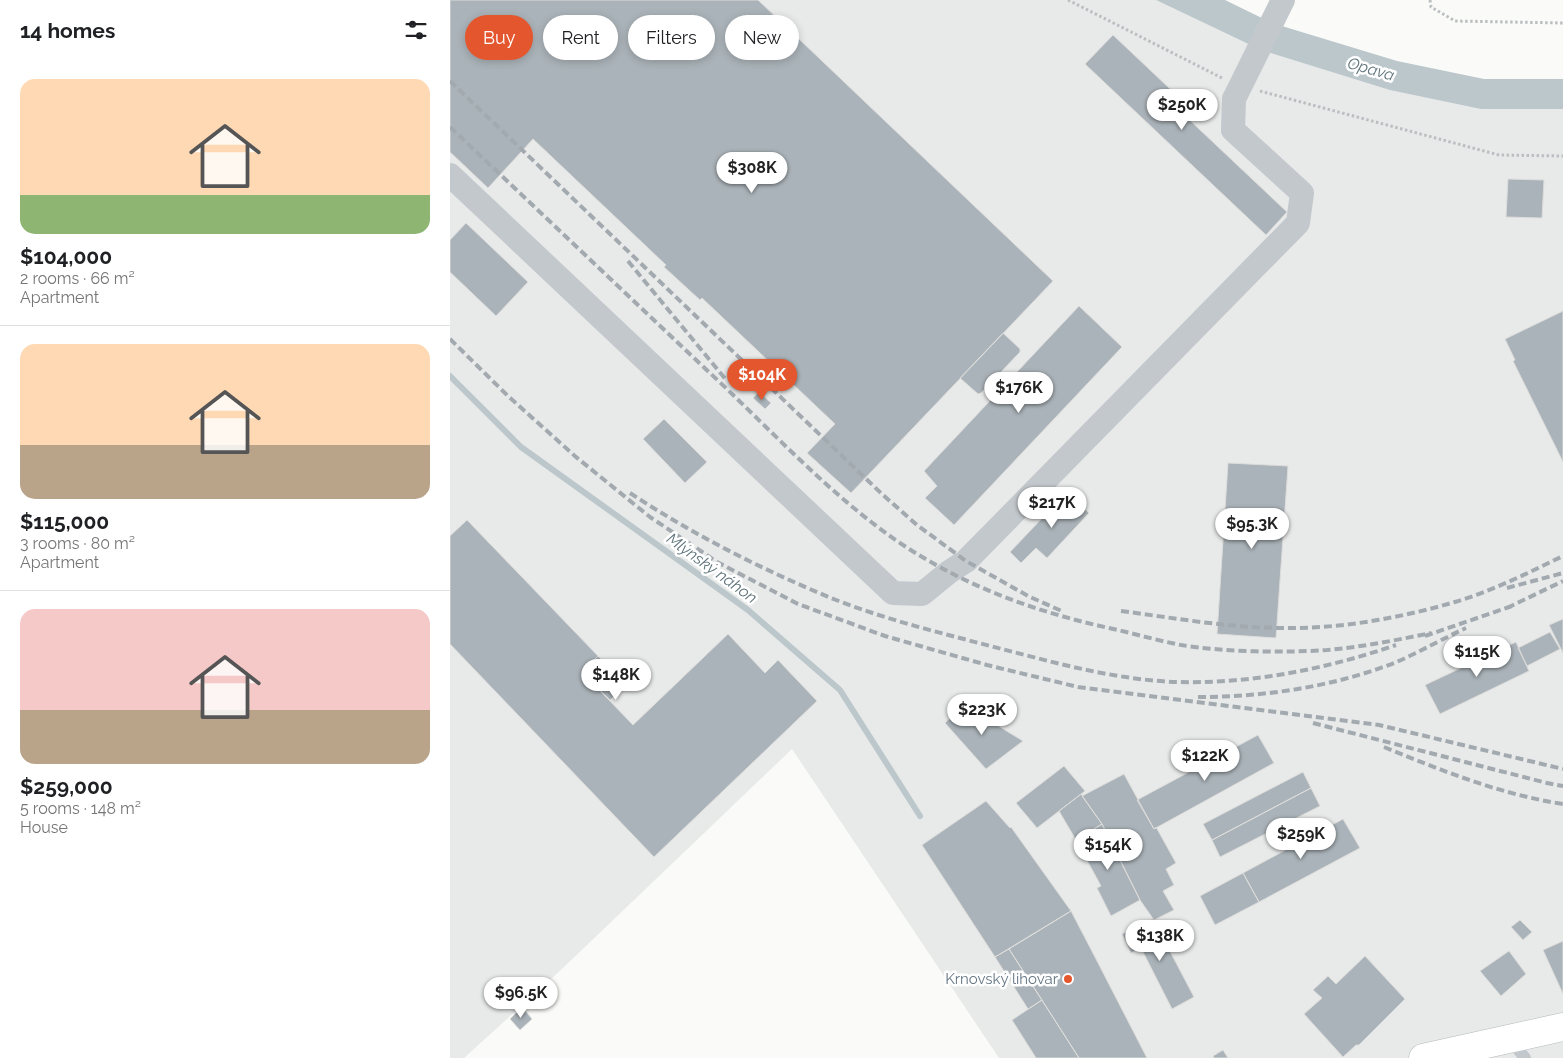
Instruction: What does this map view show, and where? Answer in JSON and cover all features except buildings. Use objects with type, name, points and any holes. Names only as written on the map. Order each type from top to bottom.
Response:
[{"type":"main road","points":[[1423,1058],[1517,1048],[1563,1027]]},
{"type":"street","points":[[455,188],[893,593],[922,594],[966,561],[1298,223],[1302,193],[1233,130],[1234,99],[1283,0]]},
{"type":"path","points":[[1068,0],[1223,78]]},
{"type":"path","points":[[1430,0],[1430,8],[1455,22],[1563,23]]},
{"type":"path","points":[[1259,91],[1499,155],[1563,156]]},
{"type":"shaded area","points":[[450,0],[1156,0],[1261,50],[1481,109],[1563,109],[1563,1058],[999,1058],[792,749],[564,967],[464,1058],[450,1058]]},
{"type":"water","name":"Opava","points":[[1156,0],[1225,0],[1272,23],[1397,61],[1484,79],[1563,79],[1563,109],[1481,109],[1390,90],[1261,50]]},
{"type":"waterway","name":"Mlýnský náhon","points":[[450,376],[521,447],[748,610],[840,690],[920,816]]},
{"type":"railway","points":[[450,81],[883,495],[917,525],[966,561],[1028,596],[1064,612]]},
{"type":"railway","points":[[450,127],[847,503],[897,541],[949,572],[1003,596],[1059,615],[1181,645],[1254,651],[1327,650],[1392,641],[1431,633]]},
{"type":"railway","points":[[628,261],[727,381]]},
{"type":"railway","points":[[450,339],[508,396],[576,457],[650,517],[717,562],[798,604],[885,636],[987,665],[1078,687],[1379,725],[1563,769]]},
{"type":"railway","points":[[630,493],[728,550],[831,598],[916,626],[1045,660],[1111,675],[1177,682],[1261,678],[1316,668],[1396,645]]},
{"type":"railway","points":[[1121,611],[1263,628],[1326,627],[1391,618],[1469,598],[1563,556]]},
{"type":"railway","points":[[1507,588],[1563,573]]},
{"type":"railway","points":[[1507,608],[1563,581]]},
{"type":"railway","points":[[1425,636],[1512,606]]},
{"type":"railway","points":[[1198,697],[1273,693],[1346,678],[1394,663],[1466,628]]},
{"type":"railway","points":[[1313,723],[1563,786]]},
{"type":"railway","points":[[1384,747],[1494,788],[1539,800],[1563,804]]},
{"type":"place","name":"Krnovský lihovar","points":[[1068,979]]}]
